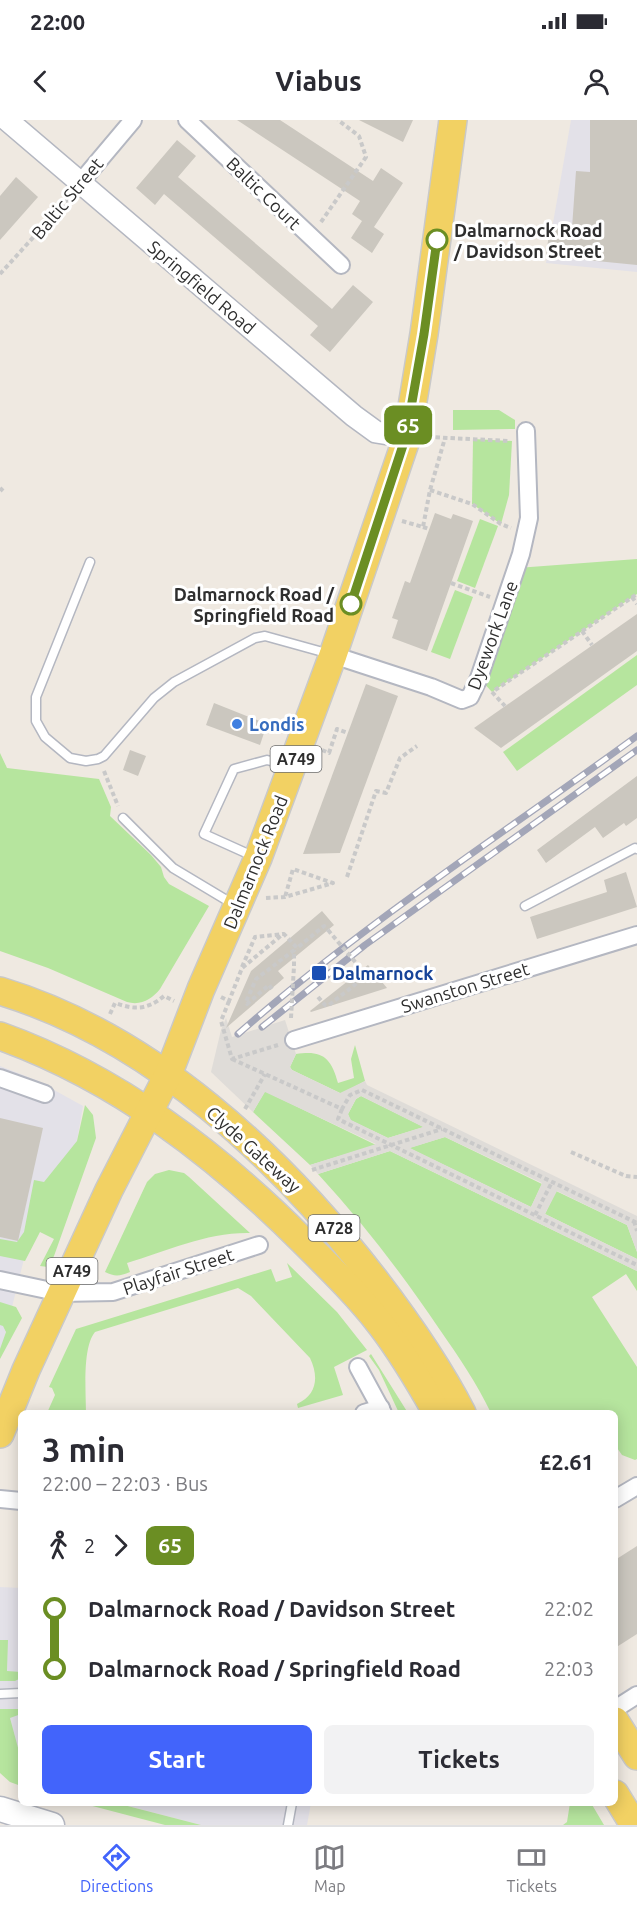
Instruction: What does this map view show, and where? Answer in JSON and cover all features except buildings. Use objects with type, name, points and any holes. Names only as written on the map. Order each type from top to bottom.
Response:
[{"type":"main road","name":"Dalmarnock Road","points":[[0,1434],[22,1377],[109,1190],[148,1110],[168,1075],[201,989],[258,858],[333,655],[406,436],[424,334],[453,120]]},
{"type":"main road","name":"Clyde Gateway","points":[[0,991],[32,1002],[84,1025],[136,1053],[168,1075],[220,1117],[294,1184],[342,1238],[399,1312],[451,1391],[460,1410]]},
{"type":"main road","name":"Clyde Gateway","points":[[0,1036],[62,1061],[106,1083],[148,1110],[215,1160],[322,1260],[381,1324],[414,1371],[435,1410]]},
{"type":"main road","points":[[618,1726],[637,1756]]},
{"type":"main road","points":[[0,1809],[52,1825]]},
{"type":"street","name":"Springfield Road","points":[[7,120],[354,416],[376,432],[406,436]]},
{"type":"street","name":"Baltic Street","points":[[80,183],[133,120]]},
{"type":"street","name":"Baltic Court","points":[[188,120],[341,265]]},
{"type":"street","name":"Dyework Lane","points":[[333,655],[431,687],[462,700],[470,697],[479,678],[521,554],[529,508],[526,436]]},
{"type":"street","name":"Swanston Street","points":[[294,1040],[637,934]]},
{"type":"street","points":[[0,1078],[45,1094]]},
{"type":"street","name":"Playfair Street","points":[[0,1280],[61,1293],[113,1292],[259,1245]]},
{"type":"street","points":[[358,1367],[381,1410]]},
{"type":"street","points":[[618,1498],[637,1486]]},
{"type":"street","points":[[0,1499],[18,1501]]},
{"type":"street","points":[[618,1707],[637,1695]]},
{"type":"lane","points":[[90,562],[36,697],[36,721],[45,736],[70,758],[86,761],[104,756],[154,698],[174,682],[251,640],[265,636],[333,655]]},
{"type":"lane","points":[[258,858],[204,834],[234,770],[267,760],[293,767]]},
{"type":"lane","points":[[123,818],[173,868],[240,903]]},
{"type":"lane","points":[[525,906],[637,849]]},
{"type":"lane","points":[[0,1694],[18,1693]]},
{"type":"lane","points":[[288,1825],[291,1806]]},
{"type":"path","points":[[310,237],[366,157],[359,136],[345,122],[338,120]]},
{"type":"path","name":"Baltic Street","points":[[0,274],[65,204],[80,183]]},
{"type":"path","points":[[406,436],[445,438],[526,436]]},
{"type":"path","points":[[423,527],[430,490],[445,438]]},
{"type":"path","points":[[430,490],[472,504],[501,524],[525,533]]},
{"type":"path","points":[[381,515],[429,529]]},
{"type":"path","points":[[451,583],[504,603]]},
{"type":"path","points":[[492,692],[637,594]]},
{"type":"path","points":[[632,597],[637,604]]},
{"type":"path","points":[[582,631],[592,645]]},
{"type":"path","points":[[347,877],[376,790],[386,793],[400,758],[417,746]]},
{"type":"path","points":[[98,759],[123,818]]},
{"type":"path","points":[[240,903],[285,897],[333,883],[293,869],[285,897]]},
{"type":"path","points":[[272,989],[269,986],[247,1004],[256,979],[324,926],[371,982]]},
{"type":"path","points":[[283,934],[296,949],[291,1018]]},
{"type":"path","points":[[242,968],[283,934]]},
{"type":"path","points":[[283,934],[255,937],[242,968],[221,1021],[232,1059],[342,1109]]},
{"type":"path","points":[[318,997],[325,1005],[329,1005],[366,976]]},
{"type":"path","points":[[201,989],[229,1001]]},
{"type":"path","points":[[232,1059],[294,1040]]},
{"type":"path","points":[[220,1117],[234,1101],[244,1110],[265,1074]]},
{"type":"path","points":[[637,1231],[635,1222],[361,1090],[350,1095],[338,1119],[637,1265]]},
{"type":"path","points":[[303,1173],[443,1129]]},
{"type":"path","points":[[571,1152],[626,1176],[637,1177]]},
{"type":"path","points":[[535,1215],[552,1182]]},
{"type":"shaded area","points":[[571,120],[637,120],[637,272],[546,263]]},
{"type":"shaded area","points":[[226,1018],[232,1037],[285,1020],[296,1054],[290,1067],[292,1070],[340,1093],[365,1081],[367,1085],[637,1216],[637,1252],[627,1225],[557,1191],[545,1214],[637,1259],[637,1271],[390,1151],[318,1174],[310,1165],[376,1144],[265,1092],[253,1112],[211,1072]],"holes":[[[361,1096],[423,1127],[388,1138],[351,1120],[348,1114],[356,1099]],[[445,1137],[542,1183],[531,1207],[410,1148]]]},
{"type":"shaded area","points":[[0,1066],[36,1080],[83,1106],[77,1141],[24,1259],[0,1355]]},
{"type":"shaded area","points":[[0,1587],[18,1588],[18,1775],[0,1766]]},
{"type":"shaded area","points":[[128,1806],[310,1806],[307,1825],[201,1825]]},
{"type":"green space","points":[[453,410],[499,410],[515,420],[515,429],[453,430]]},
{"type":"green space","points":[[473,439],[512,441],[509,495],[501,524],[472,504]]},
{"type":"green space","points":[[480,519],[498,526],[475,588],[457,581]]},
{"type":"green space","points":[[637,559],[637,594],[492,692],[479,678],[517,568]]},
{"type":"green space","points":[[455,590],[473,597],[450,659],[431,652]]},
{"type":"green space","points":[[637,655],[637,685],[517,771],[503,752]]},
{"type":"green space","points":[[0,753],[7,768],[99,779],[111,807],[110,816],[151,855],[161,867],[169,884],[209,906],[160,989],[150,999],[137,1003],[127,1002],[48,968],[0,951]]},
{"type":"green space","points":[[355,1045],[365,1081],[343,1093],[292,1070],[290,1067],[296,1054],[313,1053],[328,1061],[338,1083],[354,1078],[351,1059]]},
{"type":"green space","points":[[265,1091],[376,1145],[310,1165],[253,1112]]},
{"type":"green space","points":[[361,1096],[424,1127],[388,1138],[350,1120],[348,1114],[356,1099]]},
{"type":"green space","points":[[85,1105],[93,1115],[96,1138],[48,1267],[40,1266],[54,1239],[40,1232],[25,1261],[0,1256],[0,1239],[17,1242],[24,1232],[34,1180],[44,1182],[77,1141]]},
{"type":"green space","points":[[445,1137],[542,1184],[531,1207],[409,1148]]},
{"type":"green space","points":[[390,1151],[637,1271],[637,1291],[626,1274],[592,1297],[637,1367],[637,1459],[622,1455],[618,1449],[618,1410],[489,1410],[461,1360],[412,1289],[367,1230],[318,1174]]},
{"type":"green space","points":[[169,1170],[184,1173],[250,1233],[203,1239],[172,1248],[127,1263],[130,1272],[123,1274],[115,1275],[105,1272],[147,1182],[155,1174]]},
{"type":"green space","points":[[556,1191],[627,1225],[637,1252],[637,1259],[545,1214]]},
{"type":"green space","points":[[287,1263],[337,1312],[367,1350],[334,1367],[343,1395],[298,1408],[297,1404],[309,1396],[314,1385],[315,1372],[310,1358],[251,1296],[238,1288],[95,1332],[86,1359],[86,1410],[48,1410],[55,1395],[49,1387],[76,1329],[271,1269],[276,1282],[292,1277]]},
{"type":"green space","points":[[0,1302],[16,1307],[22,1318],[0,1359],[0,1349],[6,1332],[0,1325]]},
{"type":"green space","points":[[371,1354],[406,1410],[398,1410],[379,1370],[369,1356]]},
{"type":"green space","points":[[0,1640],[8,1640],[7,1671],[18,1672],[18,1680],[0,1681]]},
{"type":"green space","points":[[0,1709],[18,1709],[18,1715],[10,1718],[18,1748],[18,1785],[10,1782],[0,1773]]},
{"type":"green space","points":[[92,1806],[128,1806],[201,1825],[165,1825]]},
{"type":"green space","points":[[570,1806],[593,1806],[604,1825],[563,1825],[567,1822]]},
{"type":"railway","points":[[238,1034],[384,917],[637,736]]},
{"type":"railway","points":[[262,1027],[365,945],[637,750]]},
{"type":"bus line","name":"65","points":[[351,604],[406,436],[424,334],[437,240]]},
{"type":"place","name":"Dalmarnock Road / Davidson Street","points":[[437,240]]},
{"type":"place","name":"Dalmarnock Road / Springfield Road","points":[[351,604]]},
{"type":"place","name":"Londis","points":[[237,724]]},
{"type":"place","name":"Dalmarnock","points":[[319,973]]}]
